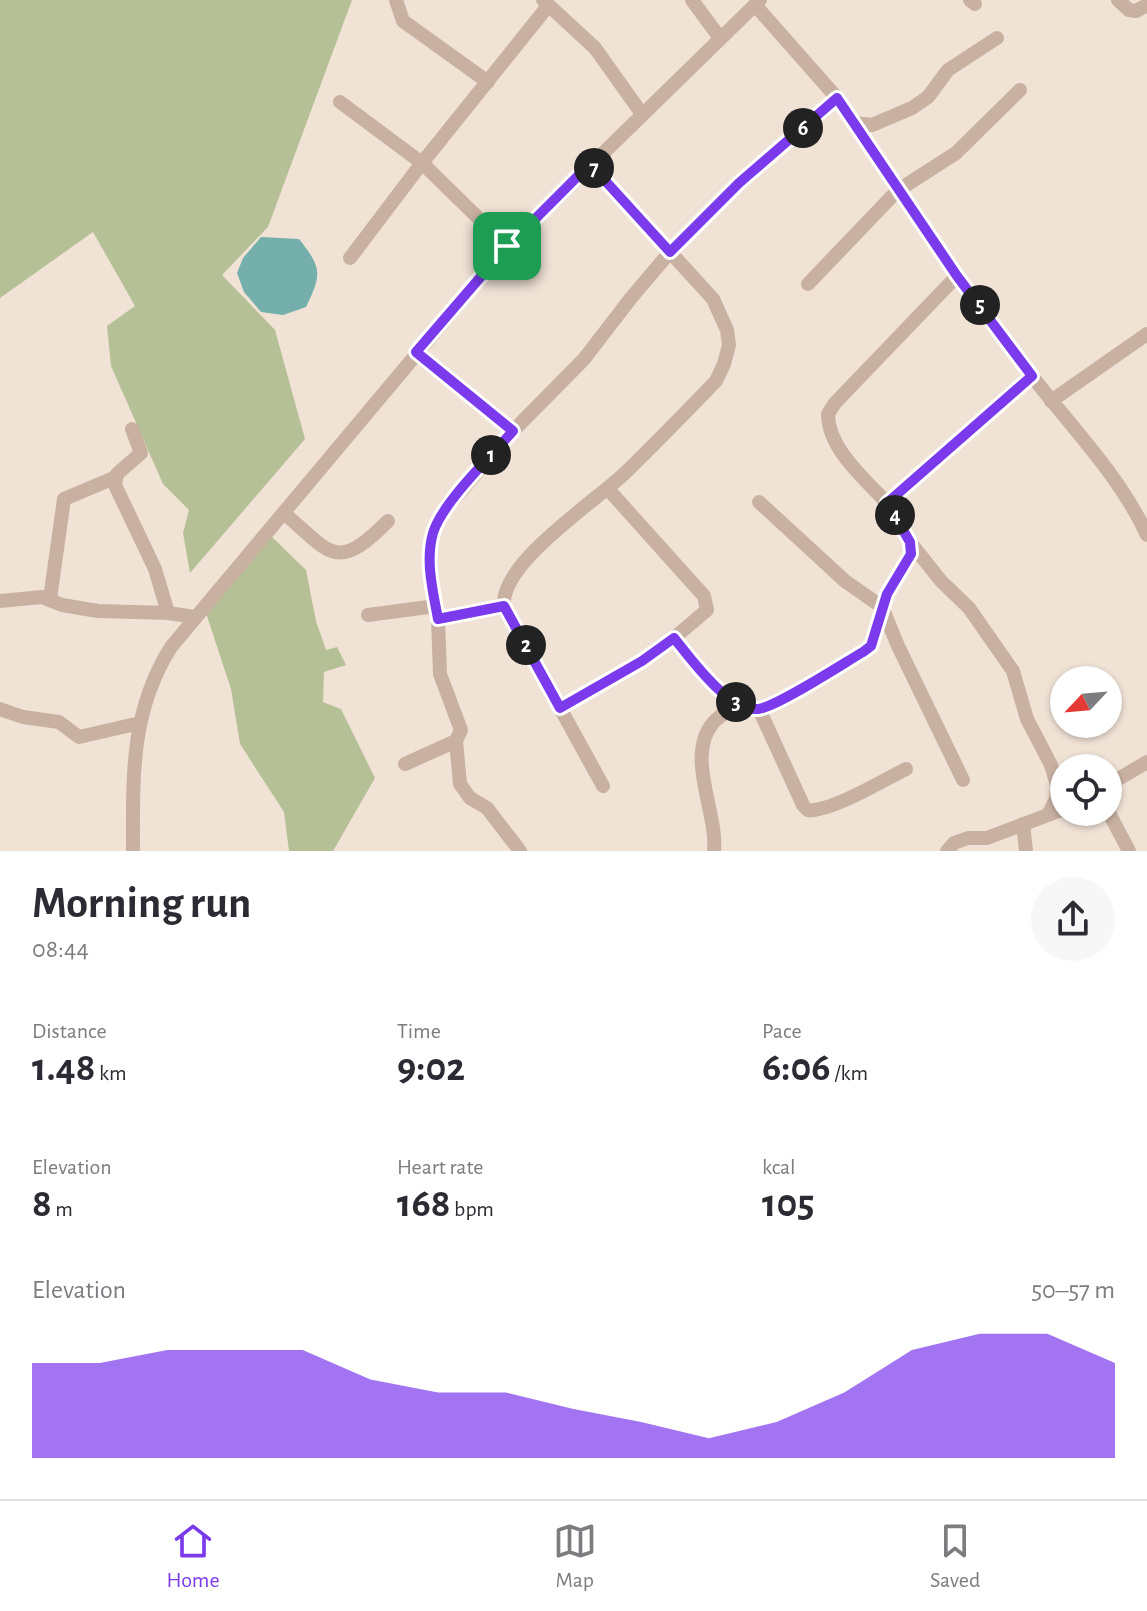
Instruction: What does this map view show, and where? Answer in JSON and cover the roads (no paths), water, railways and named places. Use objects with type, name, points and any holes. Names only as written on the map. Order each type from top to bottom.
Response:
[{"type":"street","points":[[396,0],[403,21],[488,82]]},
{"type":"street","points":[[692,0],[720,38]]},
{"type":"street","points":[[1118,0],[1129,10],[1136,11],[1147,5]]},
{"type":"street","points":[[133,851],[133,775],[145,700],[157,669],[195,617],[507,246],[758,2],[837,98],[957,276],[1115,482],[1147,535]]},
{"type":"street","points":[[350,258],[488,82],[545,3],[595,48],[642,114]]},
{"type":"street","points":[[854,123],[872,125],[912,108],[928,97],[948,70],[997,38]]},
{"type":"street","points":[[808,284],[897,191],[956,153],[1020,90]]},
{"type":"street","points":[[520,851],[487,808],[470,798],[460,784],[456,741],[461,730],[440,674],[437,612],[430,567],[433,532],[442,513],[513,431],[584,359],[670,252],[739,183],[837,98]]},
{"type":"street","points":[[340,102],[422,163],[507,246]]},
{"type":"street","points":[[590,164],[713,299],[729,345],[716,381],[608,489],[535,550],[506,587],[504,606],[603,786]]},
{"type":"street","points":[[957,276],[835,403],[828,414],[832,435],[887,503],[910,542],[941,581],[969,608],[1013,671],[1027,719],[1050,763]]},
{"type":"street","points":[[1051,401],[1147,334]]},
{"type":"street","points":[[416,352],[513,431]]},
{"type":"street","points":[[887,503],[1032,376]]},
{"type":"street","points":[[50,599],[64,499],[114,478],[141,453],[132,429]]},
{"type":"street","points":[[114,478],[155,569],[168,613]]},
{"type":"street","points":[[560,708],[642,661],[707,610],[704,596],[608,489]]},
{"type":"street","points":[[759,502],[845,581],[882,607],[963,780]]},
{"type":"street","points":[[284,513],[327,550],[339,554],[363,546],[388,521]]},
{"type":"street","points":[[674,638],[718,690],[739,704],[759,709],[871,646],[882,607],[911,554],[910,542]]},
{"type":"street","points":[[0,601],[35,596],[62,605],[98,611],[195,617]]},
{"type":"street","points":[[368,615],[504,606]]},
{"type":"street","points":[[714,851],[716,836],[705,787],[702,747],[713,723],[739,704]]},
{"type":"street","points":[[0,709],[23,717],[59,722],[79,737],[140,723]]},
{"type":"street","points":[[759,709],[799,798],[808,810],[839,801],[906,769]]},
{"type":"street","points":[[405,764],[456,741]]},
{"type":"street","points":[[1122,777],[1147,762]]},
{"type":"street","points":[[947,851],[954,843],[968,838],[987,838],[1050,814]]},
{"type":"street","points":[[1023,824],[1026,851]]},
{"type":"street","points":[[1116,826],[1129,851]]},
{"type":"water","points":[[261,237],[299,239],[312,257],[317,279],[306,307],[283,315],[261,312],[244,292],[237,273],[243,258]]}]
